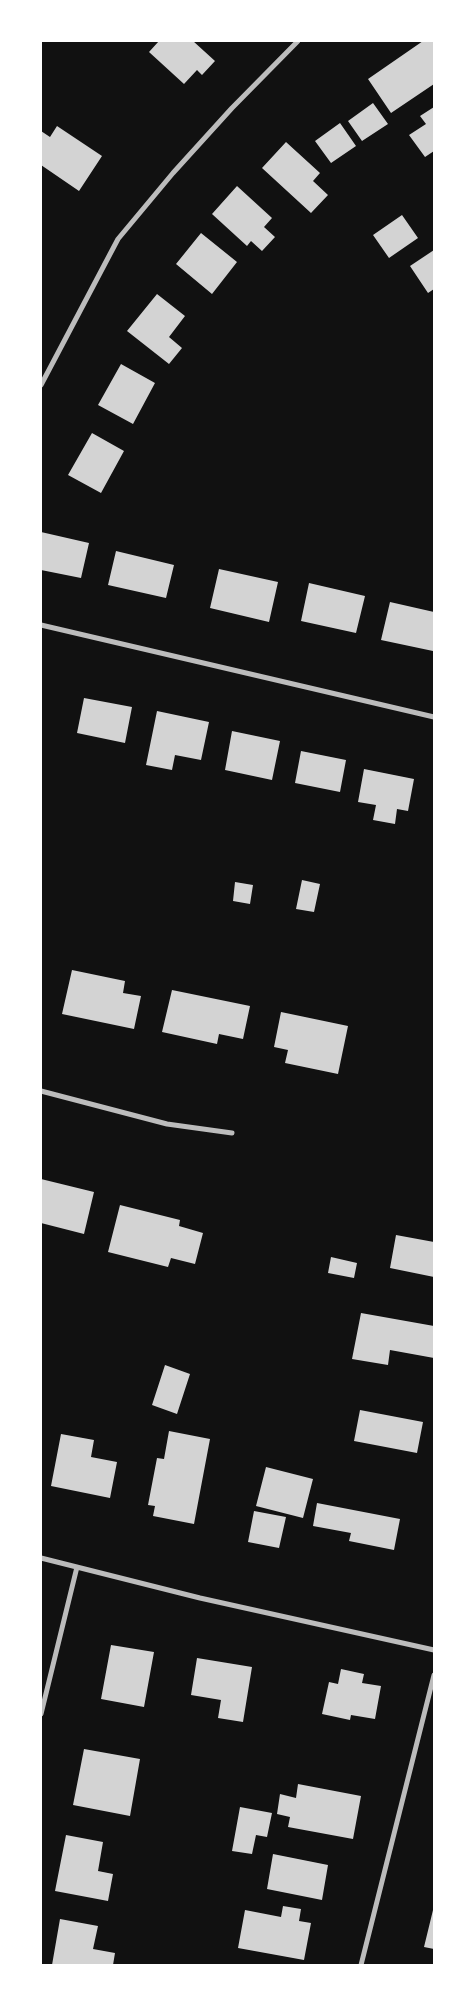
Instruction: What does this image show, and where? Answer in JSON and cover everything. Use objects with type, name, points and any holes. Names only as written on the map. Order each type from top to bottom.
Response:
[{"type":"street","points":[[41,385],[118,239],[173,173],[232,108],[298,41]]},
{"type":"street","points":[[41,625],[434,717]]},
{"type":"street","points":[[41,1091],[167,1124],[232,1133]]},
{"type":"street","points":[[41,1558],[200,1598],[434,1650]]},
{"type":"street","points":[[41,1714],[77,1567]]},
{"type":"street","points":[[361,1965],[434,1675]]},
{"type":"building","points":[[159,41],[193,41],[215,61],[202,75],[197,70],[184,84],[149,52]]},
{"type":"building","points":[[423,41],[434,41],[434,84],[391,113],[368,79]]},
{"type":"building","points":[[373,103],[388,124],[362,141],[348,121]]},
{"type":"building","points":[[434,107],[434,151],[425,157],[409,135],[426,124],[420,116]]},
{"type":"building","points":[[340,123],[356,146],[331,163],[315,141]]},
{"type":"building","points":[[57,126],[102,156],[79,191],[41,165],[41,131],[50,137]]},
{"type":"building","points":[[286,142],[320,173],[313,181],[328,195],[311,213],[262,168]]},
{"type":"building","points":[[237,186],[272,218],[264,227],[275,237],[262,251],[251,241],[247,246],[212,214]]},
{"type":"building","points":[[402,215],[418,238],[389,258],[373,235]]},
{"type":"building","points":[[201,233],[237,262],[212,294],[176,264]]},
{"type":"building","points":[[434,250],[434,289],[428,293],[410,266]]},
{"type":"building","points":[[157,294],[185,316],[169,337],[182,348],[169,364],[127,331]]},
{"type":"building","points":[[121,364],[155,383],[133,424],[98,405]]},
{"type":"building","points":[[92,433],[124,451],[101,493],[68,475]]},
{"type":"building","points":[[41,532],[89,543],[81,578],[41,570]]},
{"type":"building","points":[[116,551],[174,565],[166,598],[108,585]]},
{"type":"building","points":[[219,569],[278,582],[269,622],[210,608]]},
{"type":"building","points":[[309,583],[365,596],[356,633],[301,621]]},
{"type":"building","points":[[390,602],[434,612],[433,651],[381,640]]},
{"type":"building","points":[[84,698],[132,707],[125,743],[77,733]]},
{"type":"building","points":[[157,711],[209,722],[201,760],[175,755],[172,770],[146,765]]},
{"type":"building","points":[[232,731],[280,741],[272,780],[225,770]]},
{"type":"building","points":[[301,751],[346,760],[340,792],[295,783]]},
{"type":"building","points":[[364,769],[414,779],[408,811],[397,809],[395,824],[373,820],[376,805],[358,802]]},
{"type":"building","points":[[302,880],[320,884],[314,912],[296,909]]},
{"type":"building","points":[[235,882],[253,885],[250,904],[233,901]]},
{"type":"building","points":[[72,970],[125,981],[123,993],[141,996],[134,1029],[62,1014]]},
{"type":"building","points":[[172,990],[250,1006],[243,1039],[219,1034],[217,1044],[162,1032]]},
{"type":"building","points":[[281,1012],[348,1026],[338,1074],[285,1063],[288,1050],[274,1047]]},
{"type":"building","points":[[41,1179],[94,1192],[84,1234],[41,1223]]},
{"type":"building","points":[[120,1205],[180,1220],[179,1226],[203,1233],[195,1264],[171,1258],[168,1267],[108,1252]]},
{"type":"building","points":[[396,1235],[434,1242],[434,1277],[390,1268]]},
{"type":"building","points":[[331,1257],[357,1263],[354,1278],[328,1273]]},
{"type":"building","points":[[361,1313],[434,1326],[434,1358],[390,1350],[388,1365],[352,1359]]},
{"type":"building","points":[[165,1365],[190,1374],[177,1414],[152,1405]]},
{"type":"building","points":[[360,1410],[423,1422],[417,1453],[354,1441]]},
{"type":"building","points":[[169,1431],[210,1439],[194,1524],[153,1516],[155,1506],[148,1505],[157,1458],[164,1459]]},
{"type":"building","points":[[61,1434],[94,1440],[91,1457],[117,1462],[110,1498],[51,1486]]},
{"type":"building","points":[[266,1467],[313,1479],[303,1518],[256,1506]]},
{"type":"building","points":[[317,1503],[400,1519],[394,1550],[349,1541],[351,1533],[313,1526]]},
{"type":"building","points":[[254,1511],[286,1517],[279,1548],[248,1542]]},
{"type":"building","points":[[111,1645],[154,1652],[144,1707],[101,1699]]},
{"type":"building","points":[[197,1658],[252,1667],[243,1722],[218,1718],[221,1700],[191,1695]]},
{"type":"building","points":[[341,1669],[364,1674],[362,1683],[381,1686],[375,1719],[351,1715],[350,1720],[322,1714],[329,1682],[338,1684]]},
{"type":"building","points":[[84,1749],[140,1759],[130,1816],[73,1805]]},
{"type":"building","points":[[298,1784],[361,1796],[353,1839],[288,1827],[290,1817],[277,1814],[280,1794],[296,1798]]},
{"type":"building","points":[[240,1807],[272,1813],[267,1837],[256,1835],[252,1854],[232,1851]]},
{"type":"building","points":[[66,1835],[103,1842],[98,1871],[113,1874],[108,1901],[55,1891]]},
{"type":"building","points":[[273,1854],[328,1865],[322,1900],[267,1889]]},
{"type":"building","points":[[283,1906],[301,1909],[299,1921],[311,1923],[304,1960],[238,1948],[245,1910],[281,1917]]},
{"type":"building","points":[[434,1910],[434,1949],[424,1947]]},
{"type":"building","points":[[60,1919],[98,1926],[93,1949],[115,1953],[113,1965],[52,1965]]}]
